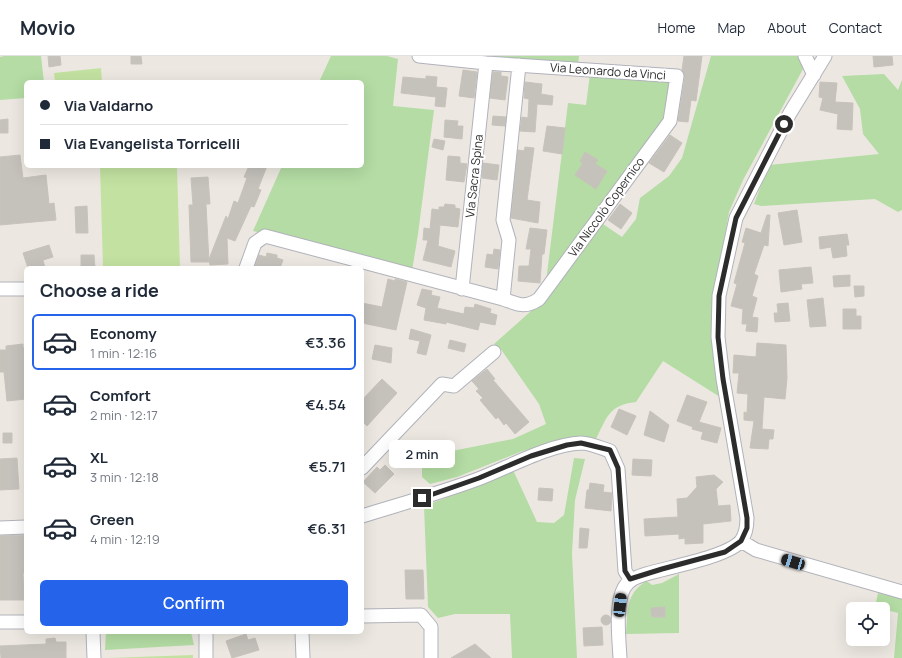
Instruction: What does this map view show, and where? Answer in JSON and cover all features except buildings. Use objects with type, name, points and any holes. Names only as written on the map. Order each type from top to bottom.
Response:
[{"type":"street","name":"Via Leonardo da Vinci","points":[[419,56],[486,63],[677,76]]},
{"type":"street","points":[[805,56],[814,75]]},
{"type":"street","points":[[620,658],[619,616],[621,594],[630,579],[725,552],[741,541],[747,528],[747,518],[723,379],[718,337],[719,296],[736,218],[784,124],[825,56]]},
{"type":"street","name":"Via Sacra Spina","points":[[462,289],[486,63]]},
{"type":"street","points":[[503,299],[509,240],[503,220],[519,65]]},
{"type":"street","name":"Via Niccolò Copernico","points":[[247,266],[255,243],[265,236],[503,299],[523,306],[531,304],[539,299],[670,121],[677,76]]},
{"type":"street","points":[[0,289],[24,289]]},
{"type":"street","points":[[364,466],[442,384],[454,386],[494,352]]},
{"type":"street","points":[[364,515],[429,496],[545,452],[581,443],[594,446],[610,450],[617,464],[622,507],[625,571],[630,579]]},
{"type":"street","points":[[0,528],[24,527]]},
{"type":"street","points":[[741,541],[756,550],[902,592]]},
{"type":"street","points":[[364,616],[422,615],[431,627],[431,658]]},
{"type":"street","points":[[0,622],[24,622]]},
{"type":"street","points":[[93,634],[94,658]]},
{"type":"street","points":[[206,634],[206,658]]},
{"type":"street","points":[[302,634],[303,658]]},
{"type":"green space","points":[[41,56],[44,80],[24,80],[24,98],[0,100],[0,57]]},
{"type":"green space","points":[[331,56],[387,56],[398,59],[393,106],[434,110],[412,271],[253,231],[281,168],[364,168],[364,80],[320,80]]},
{"type":"green space","points":[[445,56],[579,56],[578,65]]},
{"type":"green space","points":[[711,56],[799,56],[803,69],[743,180],[729,212],[711,324],[720,397],[663,361],[636,402],[619,406],[610,414],[595,441],[562,439],[520,452],[457,477],[430,484],[422,477],[422,468],[447,452],[513,439],[546,424],[539,404],[500,348],[494,344],[548,296],[603,224],[622,237],[636,219],[640,198],[669,176],[682,158]]},
{"type":"green space","points":[[101,68],[102,80],[55,80],[54,73]]},
{"type":"green space","points":[[590,74],[670,80],[666,119],[546,282],[568,103],[586,105]]},
{"type":"green space","points":[[884,74],[898,90],[902,80],[902,210],[898,212],[875,199],[761,206],[754,204],[769,165],[879,154],[863,134],[860,109],[842,76]]},
{"type":"green space","points":[[100,168],[177,168],[180,266],[103,266]]},
{"type":"green space","points":[[574,458],[585,459],[575,500],[572,554],[577,658],[512,658],[510,614],[455,614],[438,618],[428,607],[424,506],[491,481],[513,470],[537,522],[554,523],[564,515]]},
{"type":"green space","points":[[679,574],[679,633],[626,634],[629,604],[635,591],[647,581],[652,585],[662,583]]},
{"type":"green space","points":[[878,593],[902,599],[902,658],[894,658],[898,613],[890,611],[890,602],[876,602]]},
{"type":"green space","points":[[106,634],[191,634],[194,645],[105,650]]},
{"type":"green space","points":[[193,655],[193,658],[108,658]]},
{"type":"route","points":[[422,498],[479,478],[531,456],[567,445],[581,443],[610,450],[616,460],[622,507],[622,537],[625,571],[630,579],[725,552],[741,541],[747,528],[747,518],[723,379],[718,337],[719,296],[729,258],[736,218],[784,124]]}]
